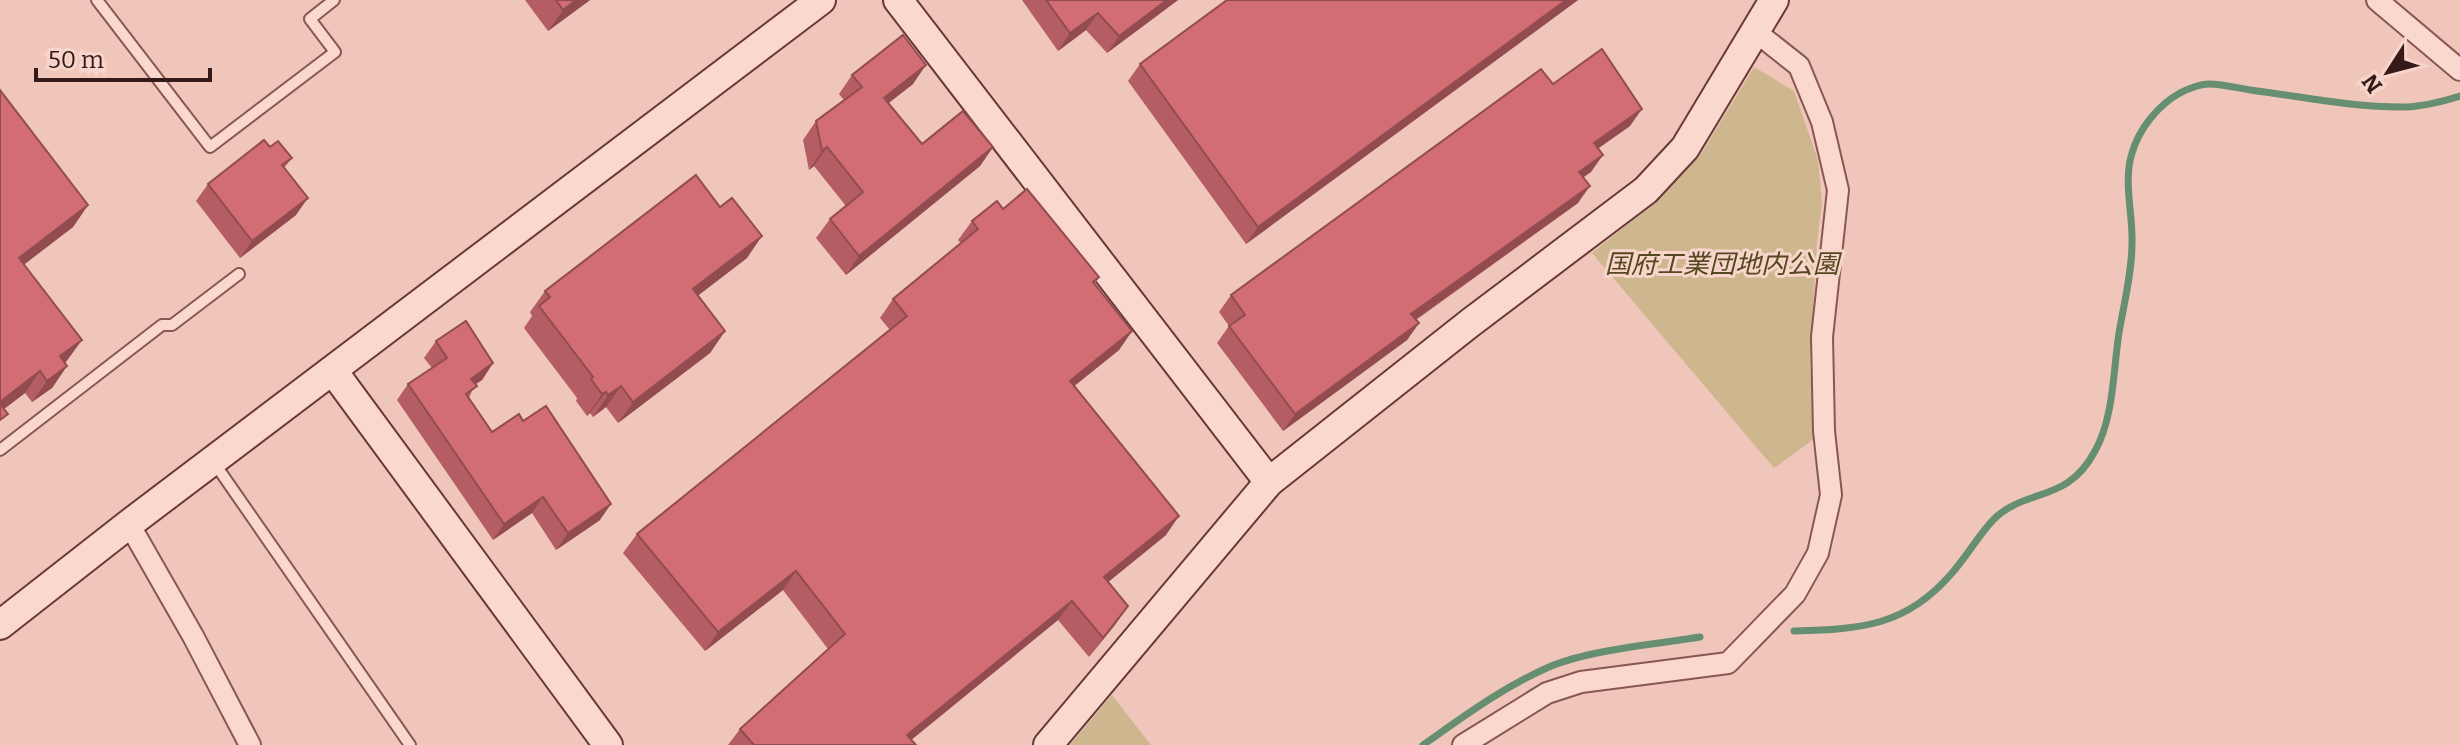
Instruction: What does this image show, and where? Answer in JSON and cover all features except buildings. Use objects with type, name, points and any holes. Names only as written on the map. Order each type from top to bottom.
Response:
[{"type":"street","points":[[0,625],[821,0]]},
{"type":"street","points":[[898,0],[1269,482]]},
{"type":"street","points":[[1048,745],[1269,482],[1470,323],[1646,190],[1685,148],[1774,0]]},
{"type":"street","points":[[2377,0],[2460,70]]},
{"type":"street","points":[[1463,745],[1507,715],[1559,689],[1581,682],[1728,663],[1795,594],[1818,553],[1831,495],[1824,431],[1822,337],[1838,190],[1822,122],[1799,66],[1756,32]]},
{"type":"street","points":[[333,371],[608,745]]},
{"type":"street","points":[[129,524],[250,745]]},
{"type":"lane","points":[[97,0],[210,147],[335,52],[310,19],[334,0]]},
{"type":"lane","points":[[0,450],[162,325],[172,325],[239,274]]},
{"type":"lane","points":[[213,461],[410,745]]},
{"type":"green space","name":"国府工業団地内公園","points":[[1754,67],[1794,91],[1818,160],[1822,202],[1810,365],[1814,439],[1774,468],[1592,253],[1657,200],[1701,154]]},
{"type":"green space","points":[[1112,695],[1151,745],[1070,745]]},
{"type":"waterway","points":[[1794,631],[1840,629],[1880,622],[1917,605],[1952,573],[1993,520],[2019,503],[2072,480],[2084,468],[2101,438],[2112,394],[2132,254],[2129,164],[2139,135],[2164,104],[2186,90],[2209,84],[2383,107],[2416,106],[2460,96]]},
{"type":"waterway","points":[[1423,745],[1499,693],[1549,667],[1602,652],[1700,637]]}]
